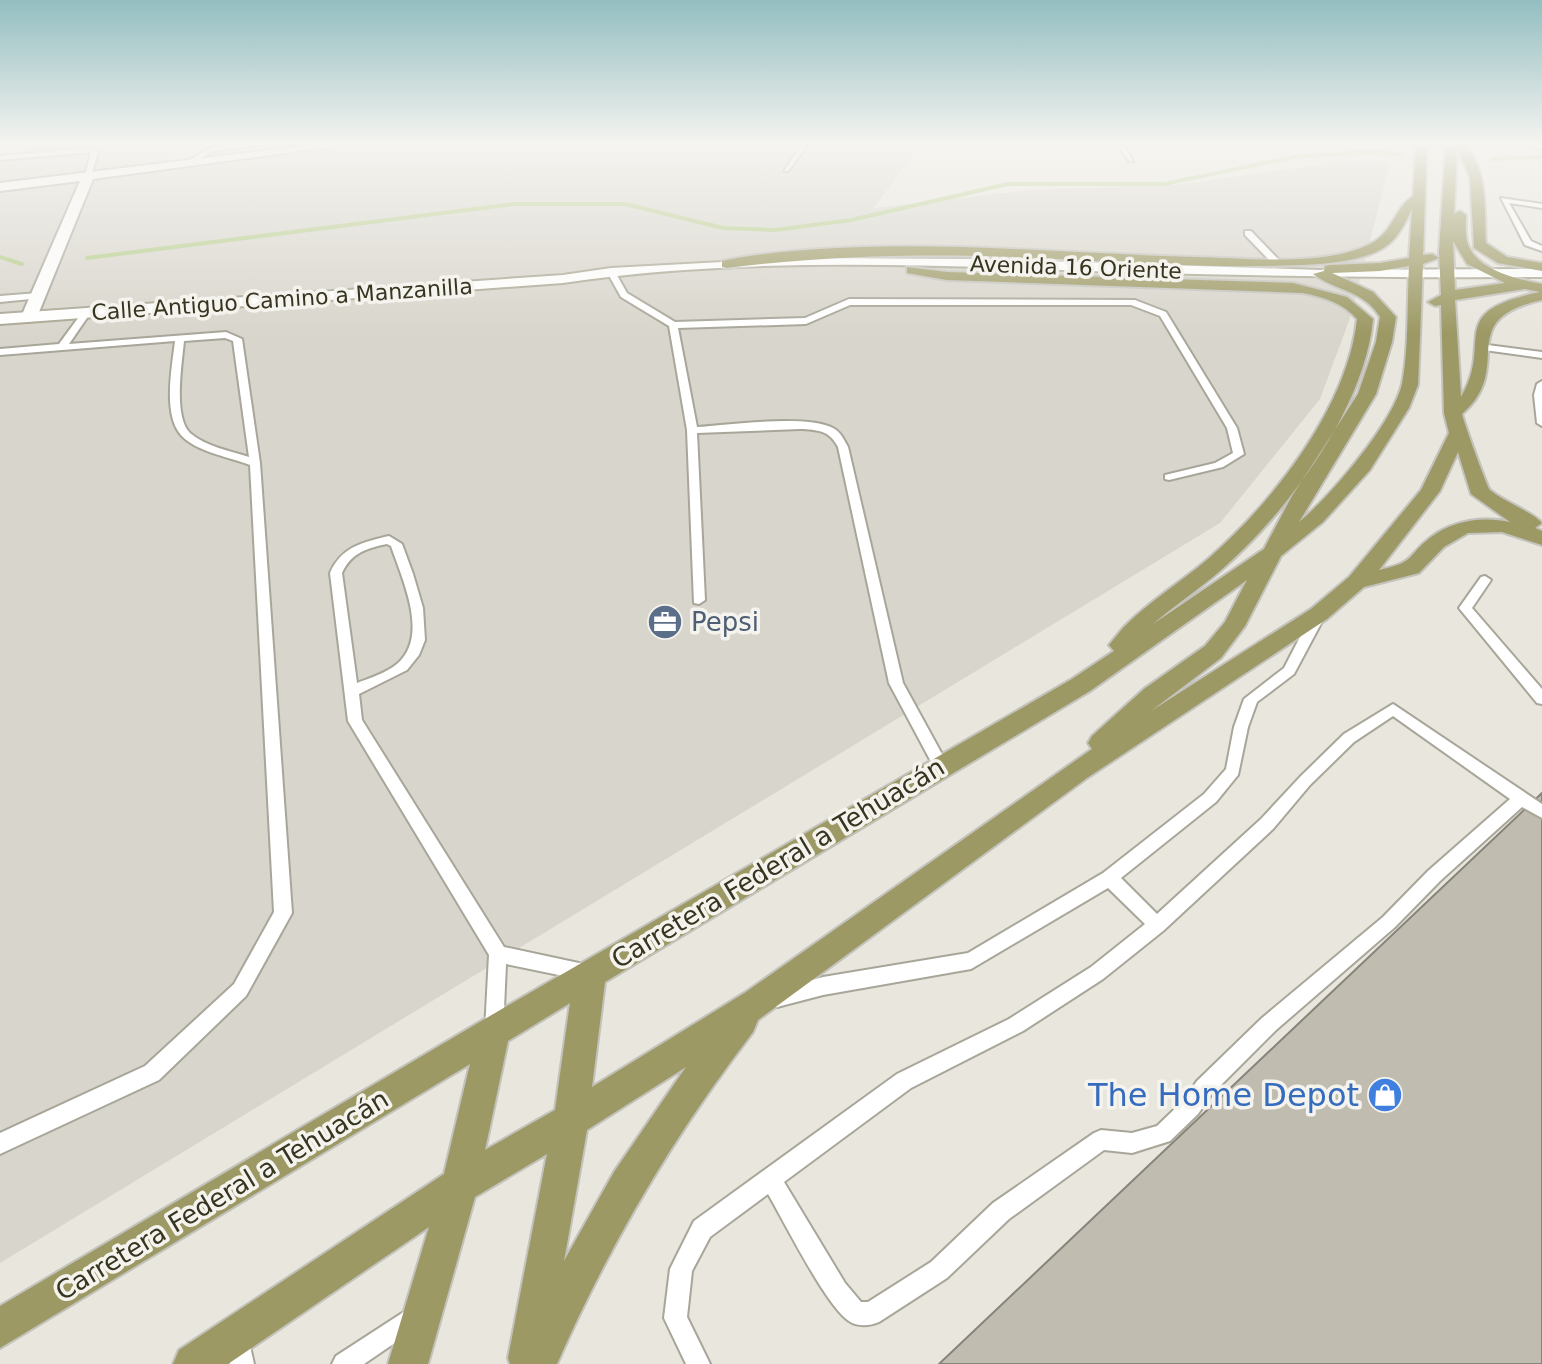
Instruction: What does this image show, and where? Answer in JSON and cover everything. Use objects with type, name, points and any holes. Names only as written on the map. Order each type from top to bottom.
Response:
[{"type":"main road","points":[[29,317],[75,207]]},
{"type":"main road","points":[[727,264],[801,254],[913,251],[1276,262],[1332,258],[1381,244],[1395,231],[1406,207]]},
{"type":"main road","name":"Carretera Federal a Tehuacán","points":[[0,1328],[1115,661],[1272,553],[1316,518],[1363,466],[1400,408],[1410,385],[1420,207]]},
{"type":"main road","points":[[1449,207],[1446,252],[1456,423],[1478,490],[1520,519],[1542,527]]},
{"type":"main road","points":[[1461,207],[1462,246],[1471,259],[1507,279]]},
{"type":"main road","points":[[1478,207],[1481,248],[1503,260],[1542,270]]},
{"type":"main road","points":[[893,270],[972,257],[1010,256],[1417,272],[1446,252]]},
{"type":"main road","name":"Avenida 16 Oriente","points":[[613,276],[727,264],[944,263],[1320,274],[1417,272],[1448,284],[1507,279],[1540,287]]},
{"type":"main road","points":[[912,270],[947,276],[1293,287],[1336,298],[1353,307],[1365,319],[1364,341],[1355,374],[1314,446],[1249,531],[1214,565],[1130,632],[1120,646],[1115,661]]},
{"type":"main road","name":"Avenida 16 Oriente","points":[[613,276],[912,270],[1345,282],[1417,272]]},
{"type":"main road","name":"Avenida 16 Oriente","points":[[1448,284],[1491,272],[1542,270]]},
{"type":"main road","points":[[1078,771],[1127,717],[1205,658],[1225,639],[1302,496],[1358,411],[1387,332],[1389,322],[1386,311],[1345,282],[1320,274]]},
{"type":"main road","name":"Calle Antiguo Camino a Manzanilla","points":[[0,319],[613,276]]},
{"type":"main road","points":[[1415,315],[1448,284],[1485,288],[1540,287]]},
{"type":"main road","points":[[193,1364],[240,1349],[460,1185],[571,1120],[757,1003],[1078,771],[1319,614],[1357,582],[1393,541],[1430,491],[1456,423],[1477,387],[1480,347],[1486,321],[1496,310],[1540,287]]},
{"type":"main road","points":[[1357,582],[1416,566],[1434,545],[1453,531],[1476,524],[1500,525],[1542,539]]},
{"type":"main road","points":[[527,1364],[571,1120],[590,974]]},
{"type":"main road","points":[[536,1364],[595,1240],[632,1175],[673,1110],[757,1003]]},
{"type":"main road","points":[[408,1364],[460,1185],[494,1031]]},
{"type":"lane","points":[[1508,207],[1528,243],[1542,249]]},
{"type":"lane","points":[[1248,233],[1276,262]]},
{"type":"lane","points":[[613,276],[624,295],[673,325],[806,321],[849,302],[1132,302],[1148,307],[1163,314],[1232,428],[1239,454],[1219,465],[1169,477]]},
{"type":"lane","points":[[0,299],[38,296]]},
{"type":"lane","points":[[62,347],[87,312]]},
{"type":"lane","points":[[673,325],[692,430],[699,600]]},
{"type":"lane","points":[[0,352],[226,335],[237,339],[255,463],[283,913],[240,990],[152,1073],[0,1144]]},
{"type":"lane","points":[[180,338],[176,408],[179,428],[188,436],[255,463]]},
{"type":"lane","points":[[1480,347],[1542,355]]},
{"type":"lane","points":[[1541,392],[1542,423]]},
{"type":"lane","points":[[692,430],[806,426],[826,429],[835,434],[843,447],[896,683],[941,767]]},
{"type":"lane","points":[[351,692],[403,666],[417,647],[420,627],[396,544],[389,540],[349,551],[340,560],[336,573],[351,692],[355,721],[498,954],[494,1031]]},
{"type":"lane","points":[[1485,580],[1465,608],[1542,699]]},
{"type":"lane","points":[[757,1003],[823,986],[971,961],[1109,878],[1210,798],[1233,771],[1241,727],[1251,699],[1289,671],[1319,614]]},
{"type":"lane","points":[[698,1364],[675,1318],[681,1269],[702,1229],[772,1181],[904,1081],[1016,1025],[1097,973],[1157,925],[1267,824],[1349,738],[1393,709],[1542,812]]},
{"type":"lane","points":[[772,1181],[837,1291],[856,1313],[871,1314],[939,1270],[1001,1211],[1101,1140],[1132,1143],[1163,1134],[1269,1024],[1389,922],[1455,856],[1521,798]]},
{"type":"lane","points":[[1109,878],[1157,925]]},
{"type":"lane","points":[[498,954],[590,974]]},
{"type":"lane","points":[[344,1364],[424,1310]]},
{"type":"shaded area","points":[[0,207],[1379,207],[1350,318],[1320,399],[1220,523],[0,1263]]},
{"type":"building","name":"The Home Depot","points":[[1542,793],[1542,1364],[939,1364]]},
{"type":"waterway","points":[[87,258],[493,207]]},
{"type":"waterway","points":[[636,207],[723,228],[775,230],[851,220],[909,207]]},
{"type":"waterway","points":[[0,257],[22,264]]},
{"type":"place","name":"Pepsi","points":[[665,622]]},
{"type":"place","name":"The Home Depot","points":[[1385,1095]]}]
